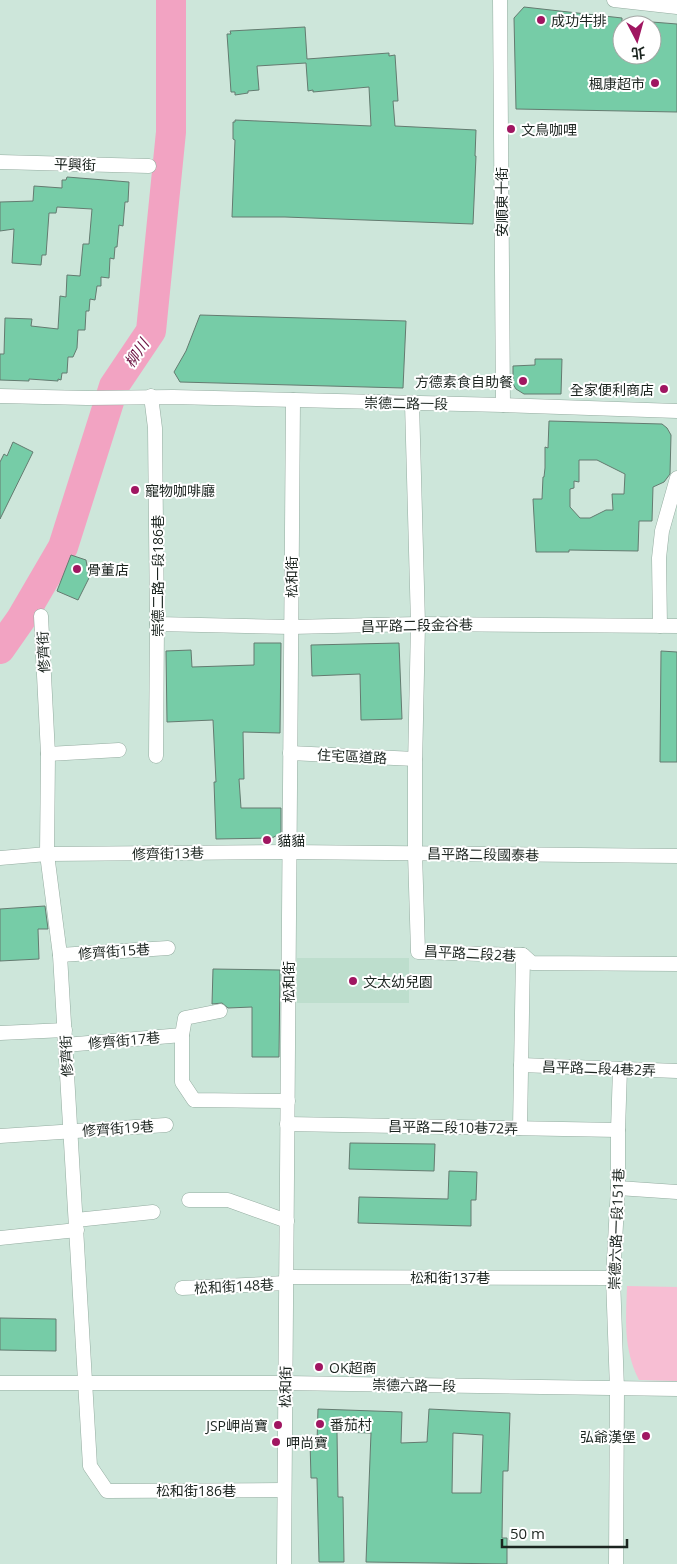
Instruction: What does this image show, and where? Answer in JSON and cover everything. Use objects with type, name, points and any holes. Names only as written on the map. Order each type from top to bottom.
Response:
[{"type":"street","name":"安順東十街","points":[[500,0],[503,404]]},
{"type":"street","points":[[614,0],[677,7]]},
{"type":"street","name":"平興街","points":[[0,162],[149,166]]},
{"type":"street","name":"崇德二路一段","points":[[0,396],[135,398],[151,396],[503,404],[677,411]]},
{"type":"street","name":"崇德二路一段186巷","points":[[151,396],[155,428],[156,756]]},
{"type":"street","name":"松和街","points":[[284,1564],[293,400]]},
{"type":"street","points":[[412,403],[418,624],[415,853]]},
{"type":"street","points":[[660,626],[659,558],[661,540],[677,478]]},
{"type":"street","name":"修齊街","points":[[41,616],[48,754],[47,854],[60,955],[90,1466],[107,1491]]},
{"type":"street","name":"昌平路二段金谷巷","points":[[157,624],[291,627],[418,624],[677,626]]},
{"type":"street","points":[[48,754],[119,750]]},
{"type":"street","name":"住宅區道路","points":[[290,753],[415,759]]},
{"type":"street","name":"昌平路二段國泰巷","points":[[289,852],[677,856]]},
{"type":"street","name":"修齊街13巷","points":[[0,858],[47,854],[289,852]]},
{"type":"street","name":"昌平路二段2巷","points":[[415,853],[418,952],[523,956],[532,963],[677,964]]},
{"type":"street","name":"修齊街15巷","points":[[60,955],[168,948]]},
{"type":"street","points":[[520,1128],[523,956]]},
{"type":"street","points":[[220,1011],[185,1018],[182,1035],[182,1082],[194,1100],[288,1101]]},
{"type":"street","points":[[0,1033],[65,1030]]},
{"type":"street","name":"修齊街17巷","points":[[65,1045],[182,1035]]},
{"type":"street","name":"昌平路二段4巷2弄","points":[[521,1065],[677,1071]]},
{"type":"street","name":"崇德六路一段151巷","points":[[616,1564],[618,1389],[613,1278],[618,1188],[620,1069]]},
{"type":"street","name":"昌平路二段10巷72弄","points":[[287,1124],[618,1130]]},
{"type":"street","name":"修齊街19巷","points":[[0,1136],[166,1125]]},
{"type":"street","points":[[618,1188],[677,1192]]},
{"type":"street","points":[[189,1200],[228,1200],[286,1221]]},
{"type":"street","points":[[0,1238],[153,1212]]},
{"type":"street","name":"松和街137巷","points":[[286,1280],[613,1278]]},
{"type":"street","name":"松和街148巷","points":[[182,1288],[286,1280]]},
{"type":"street","name":"崇德六路一段","points":[[0,1383],[285,1383],[677,1390]]},
{"type":"street","name":"松和街186巷","points":[[107,1491],[284,1490]]},
{"type":"shaded area","name":"文太幼兒園","points":[[297,958],[409,958],[409,1003],[297,1003]]},
{"type":"shaded area","points":[[627,1286],[677,1287],[677,1381],[639,1380],[630,1357],[628,1345],[626,1322]]},
{"type":"building","points":[[524,7],[612,17],[612,65],[662,65],[662,23],[677,24],[677,112],[516,109],[514,18]]},
{"type":"building","points":[[305,27],[307,59],[389,53],[389,56],[395,55],[398,101],[393,101],[395,126],[476,130],[473,224],[285,217],[232,217],[235,140],[233,139],[233,122],[235,120],[371,126],[369,87],[308,91],[306,63],[257,66],[259,90],[235,95],[235,92],[231,92],[227,34],[231,34],[230,31]]},
{"type":"building","points":[[67,177],[129,182],[128,202],[125,202],[123,226],[119,225],[114,259],[110,258],[109,278],[101,277],[101,286],[97,286],[95,300],[90,299],[89,311],[86,311],[85,330],[78,330],[77,348],[73,357],[68,357],[67,373],[62,373],[61,380],[0,380],[0,354],[4,354],[5,318],[32,319],[31,326],[58,329],[60,296],[66,297],[67,275],[80,276],[83,244],[89,244],[92,209],[57,207],[56,213],[49,213],[46,255],[42,255],[41,265],[12,263],[14,229],[0,231],[0,202],[33,201],[34,186],[62,188],[62,180],[66,180]]},
{"type":"building","points":[[200,315],[406,321],[403,388],[180,382],[174,372],[186,351]]},
{"type":"building","points":[[535,359],[562,359],[561,394],[524,394],[516,389],[513,384],[513,366],[535,365]]},
{"type":"building","points":[[549,421],[662,424],[667,428],[671,435],[670,474],[664,482],[653,487],[652,521],[639,521],[638,551],[569,550],[569,552],[536,552],[533,499],[542,499],[545,447],[548,448]],"holes":[[[579,460],[597,460],[625,474],[624,494],[612,494],[613,510],[606,510],[590,518],[580,518],[570,507],[570,489],[574,488],[574,481],[579,482]]]},
{"type":"building","points":[[13,442],[33,452],[0,519],[0,462],[4,454],[7,456]]},
{"type":"building","name":"骨董店","points":[[71,555],[86,560],[89,578],[78,600],[57,591]]},
{"type":"building","points":[[254,643],[281,643],[280,733],[243,732],[244,779],[239,779],[241,808],[281,808],[281,833],[272,838],[216,839],[213,720],[167,722],[166,651],[191,650],[192,667],[254,665]]},
{"type":"building","points":[[399,643],[402,719],[361,720],[360,674],[312,676],[311,645]]},
{"type":"building","points":[[661,651],[677,652],[677,762],[660,762]]},
{"type":"building","points":[[45,906],[48,929],[38,929],[39,959],[0,961],[0,909]]},
{"type":"building","points":[[213,969],[280,970],[279,1057],[252,1057],[252,1007],[228,1008],[222,1003],[212,1004]]},
{"type":"building","points":[[350,1143],[435,1144],[434,1171],[349,1169]]},
{"type":"building","points":[[449,1171],[477,1172],[476,1200],[471,1200],[471,1226],[358,1223],[359,1197],[448,1199]]},
{"type":"building","points":[[0,1318],[56,1319],[56,1351],[0,1350]]},
{"type":"building","points":[[318,1409],[402,1412],[401,1443],[427,1442],[429,1409],[510,1413],[508,1471],[503,1471],[502,1538],[507,1538],[507,1564],[366,1562],[371,1433],[337,1432],[338,1497],[343,1497],[344,1562],[319,1562],[317,1478],[311,1478],[310,1442],[317,1442]],"holes":[[[453,1433],[483,1435],[481,1493],[452,1493]]]},
{"type":"waterway","name":"柳川","points":[[0,649],[21,619],[63,547],[114,386],[151,331],[171,132],[171,0]]},
{"type":"place","name":"成功牛排","points":[[541,20]]},
{"type":"place","name":"楓康超市","points":[[655,83]]},
{"type":"place","name":"文鳥咖哩","points":[[511,129]]},
{"type":"place","name":"方德素食自助餐","points":[[523,381]]},
{"type":"place","name":"全家便利商店","points":[[664,389]]},
{"type":"place","name":"寵物咖啡廳","points":[[135,490]]},
{"type":"place","name":"骨董店","points":[[77,569]]},
{"type":"place","name":"貓貓","points":[[267,840]]},
{"type":"place","name":"文太幼兒園","points":[[353,981]]},
{"type":"place","name":"OK超商","points":[[319,1367]]},
{"type":"place","name":"番茄村","points":[[320,1424]]},
{"type":"place","name":"JSP岬尚寶","points":[[278,1425]]},
{"type":"place","name":"弘爺漢堡","points":[[646,1436]]},
{"type":"place","name":"呷尚寶","points":[[276,1442]]}]
